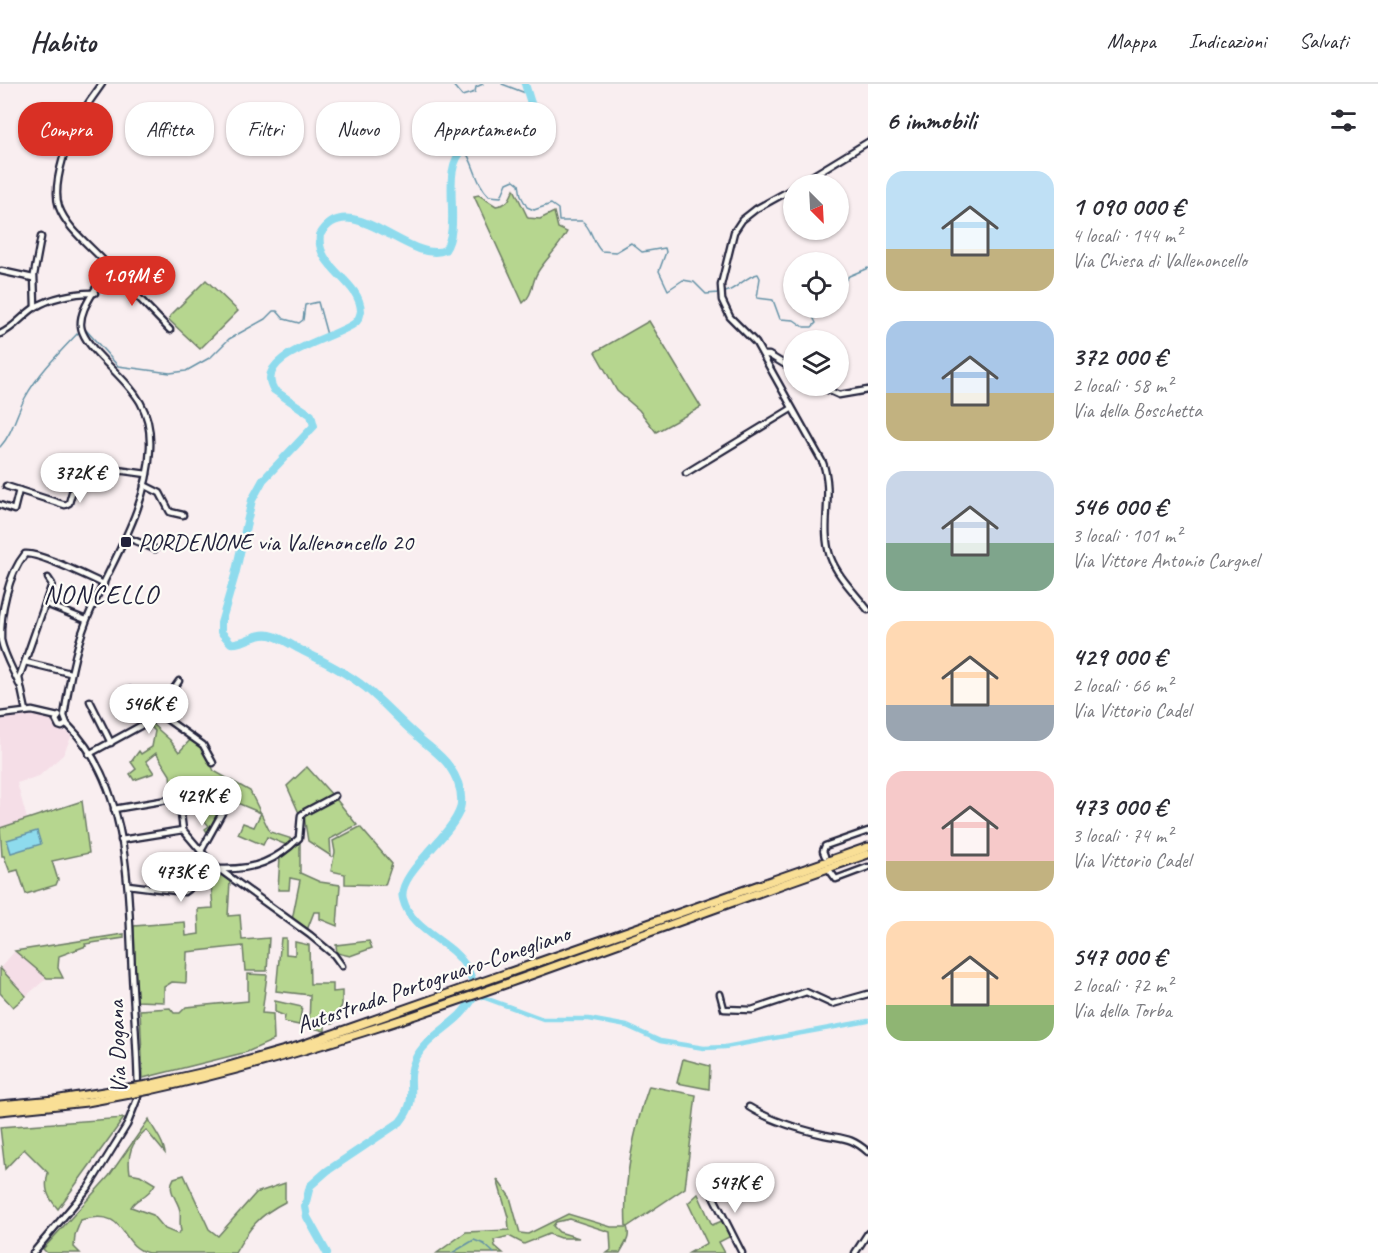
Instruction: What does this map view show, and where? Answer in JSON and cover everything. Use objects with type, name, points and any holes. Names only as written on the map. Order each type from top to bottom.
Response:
[{"type":"highway","name":"Autostrada Portogruaro-Conegliano","points":[[0,1112],[149,1088],[301,1049],[425,1012],[868,847]]},
{"type":"highway","name":"Autostrada Portogruaro-Conegliano","points":[[699,910],[868,854]]},
{"type":"highway","name":"Autostrada Portogruaro-Conegliano","points":[[0,1103],[130,1091]]},
{"type":"street","points":[[102,84],[81,115],[74,130],[56,184],[58,205],[63,215],[102,260],[105,267],[114,272],[170,330]]},
{"type":"street","points":[[815,174],[868,142]]},
{"type":"street","points":[[783,194],[756,209],[742,220],[734,232],[721,293],[725,309],[756,343],[823,464],[827,475],[829,555],[834,566],[868,610]]},
{"type":"street","points":[[35,307],[33,278],[41,237]]},
{"type":"street","points":[[0,716],[26,711],[64,716],[70,673],[86,620],[126,537],[147,474],[150,429],[147,412],[135,394],[91,345],[81,327],[82,316],[95,293],[105,267]]},
{"type":"street","points":[[1,271],[33,278]]},
{"type":"street","points":[[0,334],[9,330],[35,307],[65,297],[95,293]]},
{"type":"street","points":[[763,355],[769,355],[783,363]]},
{"type":"street","points":[[849,393],[868,390]]},
{"type":"street","points":[[686,473],[791,409]]},
{"type":"street","points":[[6,486],[65,505],[69,503],[80,465],[147,474]]},
{"type":"street","points":[[144,485],[160,494],[170,512],[183,515]]},
{"type":"street","points":[[0,505],[14,510],[19,490]]},
{"type":"street","points":[[126,537],[155,549]]},
{"type":"street","points":[[26,711],[19,684],[2,640],[3,609],[15,571],[25,554],[37,556],[104,584]]},
{"type":"street","points":[[19,684],[52,585],[48,579]]},
{"type":"street","points":[[46,604],[86,620]]},
{"type":"street","points":[[25,662],[70,673]]},
{"type":"street","points":[[89,754],[147,723],[158,713],[179,681]]},
{"type":"street","points":[[130,690],[141,695],[147,723]]},
{"type":"street","points":[[90,701],[111,743]]},
{"type":"street","points":[[158,713],[203,745],[213,763]]},
{"type":"street","name":"Via Dogana","points":[[33,1253],[88,1188],[127,1125],[137,1103],[138,1079],[128,885],[121,840],[105,779],[67,724],[64,716]]},
{"type":"street","name":"Via Dogana","points":[[58,717],[56,722],[59,726],[67,724]]},
{"type":"street","points":[[178,790],[183,830],[212,864],[310,935],[334,955],[342,966]]},
{"type":"street","points":[[221,869],[248,868],[264,864],[277,857],[299,838],[302,815],[335,796]]},
{"type":"street","points":[[114,809],[167,800]]},
{"type":"street","points":[[201,851],[222,813]]},
{"type":"street","points":[[121,840],[183,830]]},
{"type":"street","points":[[825,856],[823,851],[825,846],[868,831]]},
{"type":"street","points":[[128,885],[184,892],[199,881],[212,864]]},
{"type":"street","points":[[830,871],[836,879],[868,867]]},
{"type":"street","points":[[720,994],[723,1009],[752,1010],[806,992],[832,1004],[868,994]]},
{"type":"street","points":[[749,1107],[787,1124],[844,1137],[856,1142],[868,1152]]},
{"type":"street","points":[[784,1131],[787,1124]]},
{"type":"street","points":[[708,1179],[708,1186],[742,1253]]},
{"type":"street","points":[[855,1253],[868,1233]]},
{"type":"shaded area","points":[[35,156],[61,156],[59,162]]},
{"type":"shaded area","points":[[31,715],[50,716],[59,730],[73,733],[63,755],[39,776],[17,783],[27,819],[0,828],[0,720]]},
{"type":"shaded area","points":[[15,951],[47,978],[26,996],[0,968]]},
{"type":"green space","points":[[514,189],[528,218],[540,219],[554,212],[558,228],[567,232],[539,270],[529,296],[523,303],[474,196],[479,195],[496,206],[508,201]]},
{"type":"green space","points":[[206,280],[238,311],[200,349],[169,320],[170,316]]},
{"type":"green space","points":[[649,321],[701,407],[656,432],[639,410],[617,391],[595,352]]},
{"type":"green space","points":[[152,724],[170,740],[179,752],[191,739],[203,747],[214,771],[250,791],[261,813],[235,802],[219,813],[208,834],[205,829],[209,826],[204,820],[200,782],[181,787],[171,785],[170,775],[156,753],[146,761],[154,773],[134,780],[130,774],[136,769],[131,762],[139,751],[141,754],[152,747],[155,731],[150,726]]},
{"type":"green space","points":[[307,767],[333,796],[299,813],[287,786]]},
{"type":"green space","points":[[336,799],[357,825],[330,839],[331,856],[308,841],[304,816]]},
{"type":"green space","points":[[82,801],[89,853],[52,861],[58,880],[56,885],[26,894],[18,870],[10,872],[2,856],[0,828]]},
{"type":"green space","points":[[261,813],[270,832],[295,840],[300,834],[300,873],[320,882],[340,885],[337,926],[320,919],[320,912],[314,912],[307,930],[292,920],[300,880],[290,878],[289,890],[278,890],[280,857],[288,851],[289,846],[267,837],[263,845],[238,834],[243,823],[254,827]]},
{"type":"green space","points":[[360,827],[392,864],[385,885],[345,884],[345,874],[331,871],[335,852],[333,841]]},
{"type":"green space","points":[[215,869],[230,881],[228,916],[240,915],[242,940],[269,938],[267,971],[245,971],[243,946],[187,952],[186,983],[172,982],[164,987],[164,1002],[136,1001],[134,926],[185,922],[186,936],[199,934],[198,909],[213,908],[210,872]]},
{"type":"green space","points":[[124,934],[124,938],[85,944],[86,946],[59,956],[58,968],[63,978],[47,978],[15,951]]},
{"type":"green space","points":[[281,938],[286,938],[286,954],[295,955],[295,942],[309,945],[310,984],[333,984],[333,992],[342,991],[342,1005],[333,1024],[325,1019],[325,1031],[309,1027],[310,995],[276,991]]},
{"type":"green space","points":[[369,941],[372,948],[350,956],[337,953],[336,945]]},
{"type":"green space","points":[[0,968],[26,996],[13,1007],[0,993]]},
{"type":"green space","points":[[248,974],[267,975],[262,1013],[273,1014],[274,1040],[247,1052],[143,1078],[140,1010],[170,1008],[174,1013],[180,1013],[186,1007],[248,1001]]},
{"type":"green space","points":[[275,1001],[302,1007],[299,1025],[284,1022],[285,1016],[275,1012]]},
{"type":"green space","points":[[683,1059],[710,1066],[709,1089],[677,1083]]},
{"type":"green space","points":[[649,1086],[696,1095],[685,1188],[627,1227],[628,1237],[620,1253],[607,1253],[611,1250],[610,1232],[570,1219],[556,1222],[553,1226],[559,1232],[579,1238],[560,1238],[549,1234],[524,1244],[509,1236],[494,1240],[495,1246],[503,1253],[437,1253],[466,1232],[509,1230],[508,1217],[497,1179],[510,1197],[520,1233],[528,1234],[568,1214],[611,1227],[626,1227],[628,1174],[639,1120]]},
{"type":"green space","points":[[124,1118],[58,1209],[47,1192],[48,1173],[24,1149],[5,1169],[0,1127]]},
{"type":"green space","points":[[149,1119],[165,1153],[146,1130],[134,1144],[129,1160],[130,1173],[140,1175],[155,1184],[149,1193],[131,1207],[153,1215],[165,1229],[177,1234],[181,1231],[180,1211],[171,1187],[174,1178],[184,1175],[209,1229],[218,1236],[256,1193],[285,1183],[285,1202],[268,1212],[256,1223],[235,1253],[148,1253],[131,1243],[116,1223],[97,1217],[81,1220],[75,1235],[74,1247],[80,1253],[47,1253],[43,1249],[109,1176]]},
{"type":"green space","points":[[698,1194],[712,1225],[722,1221],[731,1236],[719,1242],[725,1253],[689,1253],[707,1243],[688,1203]]},
{"type":"water","points":[[37,831],[41,844],[11,853],[7,840]]},
{"type":"waterway","points":[[452,84],[462,96],[475,92],[476,87],[483,84]]},
{"type":"waterway","points":[[502,84],[528,94]]},
{"type":"waterway","points":[[327,1253],[307,1217],[305,1206],[310,1186],[327,1171],[400,1122],[410,1105],[411,1076],[415,1060],[428,1042],[461,1015],[476,995],[465,965],[458,956],[414,919],[403,899],[403,889],[408,879],[455,820],[460,809],[461,792],[455,776],[442,758],[358,682],[274,636],[259,635],[231,643],[221,632],[221,623],[235,575],[252,500],[263,480],[314,426],[311,415],[274,390],[270,378],[274,367],[299,349],[355,323],[360,315],[359,300],[324,256],[320,246],[320,235],[332,222],[347,218],[363,222],[415,247],[431,252],[445,250],[452,226],[453,169],[457,157],[472,144],[515,135],[531,128],[535,116],[525,84]]},
{"type":"waterway","points":[[468,156],[484,191],[489,196],[501,197],[507,183],[514,180],[519,184],[521,196],[527,207],[534,210],[551,204],[558,209],[559,221],[582,221],[588,227],[601,251],[616,252],[631,243],[642,252],[665,248],[666,252],[659,271],[668,290],[683,280],[694,282],[706,294],[719,293]]},
{"type":"waterway","points":[[849,276],[868,268]]},
{"type":"waterway","points":[[723,293],[758,274],[760,278],[757,298],[773,300],[780,319],[794,320],[804,327],[812,327],[816,323],[814,318]]},
{"type":"waterway","points":[[86,330],[118,366],[170,373],[186,371],[211,357],[229,339],[265,319],[273,311],[277,311],[284,319],[299,323],[303,320],[305,305],[318,302],[327,335]]},
{"type":"waterway","points":[[0,447],[8,436],[30,389],[49,364],[78,333]]},
{"type":"waterway","points":[[477,995],[543,1019],[589,1019],[627,1026],[660,1041],[704,1048],[725,1047],[868,1021]]},
{"type":"waterway","points":[[452,1253],[474,1240],[484,1244],[494,1253]]},
{"type":"place","name":"PORDENONE via Vallenoncello 20","points":[[126,542]]},
{"type":"district","name":"NONCELLO","points":[[101,594]]}]
